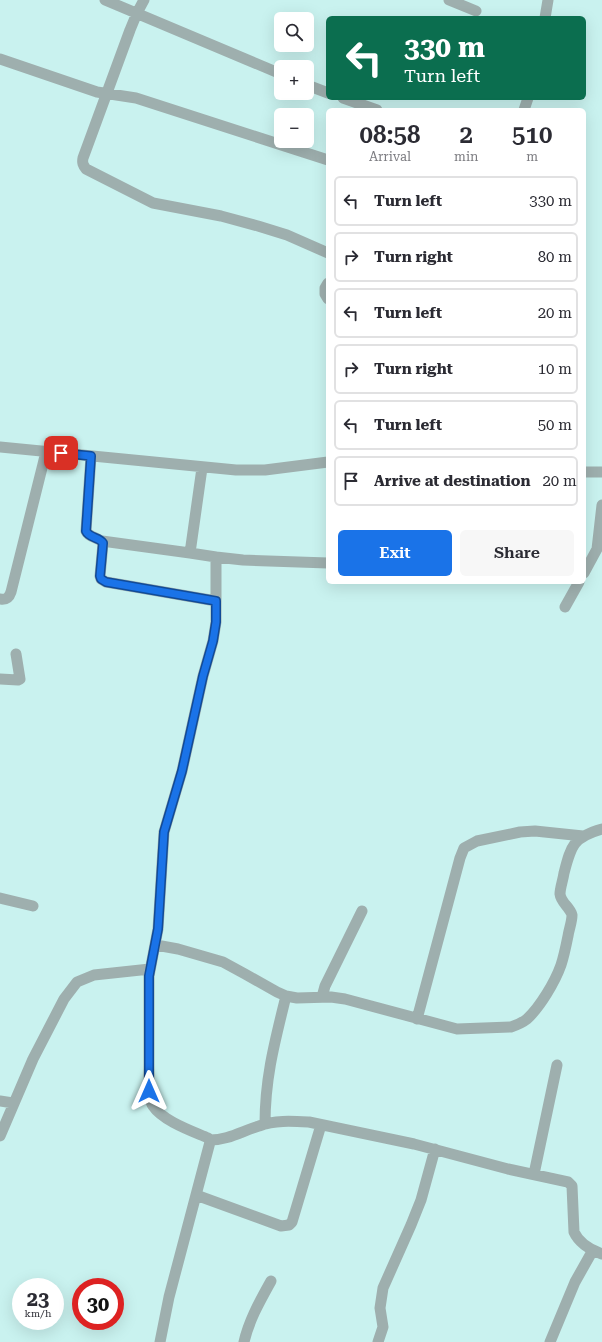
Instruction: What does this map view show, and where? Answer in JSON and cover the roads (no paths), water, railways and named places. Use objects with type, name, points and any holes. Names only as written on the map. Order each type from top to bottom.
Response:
[{"type":"street","points":[[105,0],[137,12],[274,71]]},
{"type":"street","points":[[144,0],[137,12],[82,158],[82,163],[86,169],[153,202],[221,216],[258,226],[287,235],[326,252]]},
{"type":"street","points":[[449,0],[476,11]]},
{"type":"street","points":[[545,16],[548,0]]},
{"type":"street","points":[[0,59],[97,92],[136,98],[326,159]]},
{"type":"street","points":[[314,88],[326,92]]},
{"type":"street","points":[[349,100],[371,108]]},
{"type":"street","points":[[0,447],[202,468],[236,470],[265,470],[326,462]]},
{"type":"street","points":[[0,599],[6,600],[9,598],[11,592],[46,452]]},
{"type":"street","points":[[91,456],[86,531],[89,535],[102,541],[243,560],[326,563]]},
{"type":"street","points":[[190,553],[202,468]]},
{"type":"street","points":[[586,472],[602,472]]},
{"type":"street","points":[[586,569],[599,542],[602,505]]},
{"type":"street","points":[[102,541],[103,547],[100,576],[103,581],[216,601]]},
{"type":"street","points":[[216,557],[216,622],[213,641],[203,676],[182,771],[164,832],[160,911],[156,945],[150,969],[150,1100],[154,1108],[168,1120],[210,1140],[228,1138],[265,1124],[279,1121],[292,1121],[321,1125],[435,1149],[568,1182],[572,1186],[574,1232],[577,1238],[598,1252],[575,1282],[550,1342]]},
{"type":"street","points":[[565,607],[578,584]]},
{"type":"street","points":[[0,679],[20,679],[16,654]]},
{"type":"street","points":[[156,945],[178,949],[223,962],[286,996],[298,998],[322,997],[345,999],[457,1029],[511,1027],[526,1020],[536,1009],[561,965],[572,914],[563,903],[560,895],[570,850],[575,842],[583,836],[602,829]]},
{"type":"street","points":[[417,1019],[460,858],[464,848],[477,841],[520,832],[583,836]]},
{"type":"street","points":[[0,898],[33,906]]},
{"type":"street","points":[[322,997],[324,986],[362,911]]},
{"type":"street","points":[[0,1136],[33,1059],[64,999],[77,982],[94,975],[150,969]]},
{"type":"street","points":[[265,1124],[267,1082],[275,1040],[286,996]]},
{"type":"street","points":[[534,1174],[557,1065]]},
{"type":"street","points":[[0,1101],[13,1103]]},
{"type":"street","points":[[196,1195],[281,1226],[289,1225],[292,1222],[321,1125]]},
{"type":"street","points":[[160,1342],[169,1296],[210,1140]]},
{"type":"street","points":[[378,1342],[383,1327],[380,1308],[383,1288],[421,1200],[435,1149]]},
{"type":"street","points":[[244,1342],[257,1305],[271,1281]]}]
